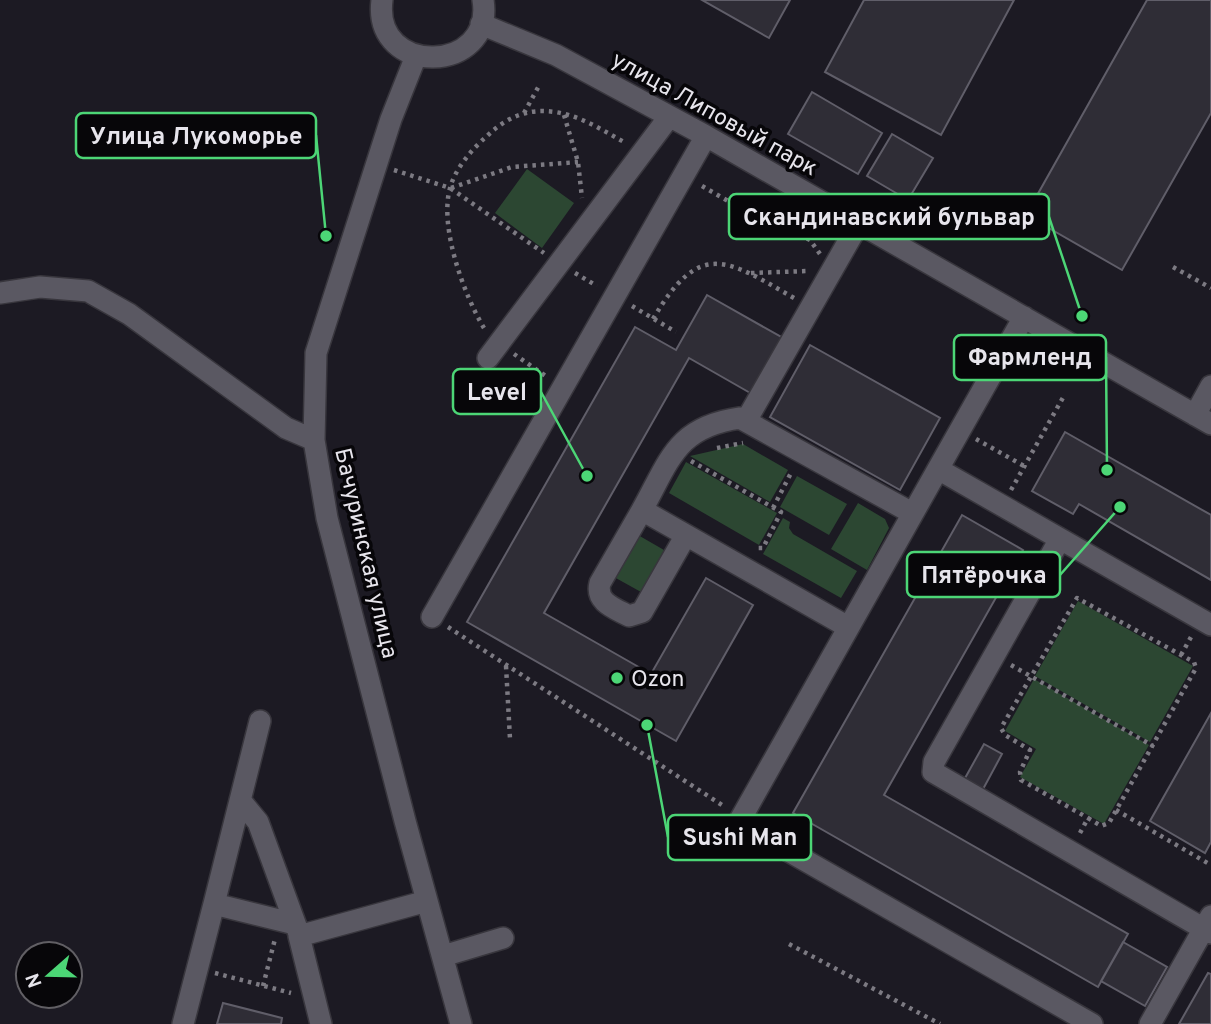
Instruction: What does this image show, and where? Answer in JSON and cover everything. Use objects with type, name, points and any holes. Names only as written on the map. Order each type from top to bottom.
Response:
[{"type":"street","points":[[382,0],[381,10],[386,30],[398,46],[416,56],[435,59],[455,54],[471,41],[483,7]]},
{"type":"street","name":"улица Липовый парк","points":[[483,7],[556,55],[706,136],[1203,420]]},
{"type":"street","name":"Бачуринская улица","points":[[416,56],[388,128],[316,353],[314,440],[327,519],[461,1024]]},
{"type":"street","points":[[488,358],[669,117]]},
{"type":"street","points":[[432,617],[706,136]]},
{"type":"street","points":[[747,419],[859,223]]},
{"type":"street","points":[[0,293],[40,287],[88,291],[129,314],[286,428],[314,440]]},
{"type":"street","points":[[1024,317],[740,817],[743,825],[1092,1024]]},
{"type":"street","points":[[1203,420],[1211,386]]},
{"type":"street","points":[[686,535],[642,612],[629,616],[601,598],[600,583],[687,436],[734,419],[747,419],[912,513]]},
{"type":"street","points":[[938,469],[1211,625]]},
{"type":"street","points":[[642,510],[848,627]]},
{"type":"street","points":[[1060,539],[934,762],[933,772],[1069,852],[1209,926],[1150,1024]]},
{"type":"street","points":[[183,1024],[260,721]]},
{"type":"street","points":[[240,800],[258,822],[316,999],[321,1024]]},
{"type":"street","points":[[214,904],[291,927],[427,901]]},
{"type":"street","points":[[443,956],[503,939]]},
{"type":"path","points":[[524,113],[540,84]]},
{"type":"path","points":[[564,114],[578,162],[582,203],[580,236]]},
{"type":"path","points":[[450,188],[512,167],[578,162]]},
{"type":"path","points":[[390,168],[450,188],[559,264],[676,332]]},
{"type":"path","points":[[653,318],[674,286],[690,272],[714,264],[728,264],[751,273],[811,307]]},
{"type":"path","points":[[1173,267],[1211,288]]},
{"type":"path","points":[[751,273],[832,271]]},
{"type":"path","points":[[1002,506],[1065,394]]},
{"type":"path","points":[[960,430],[1024,466]]},
{"type":"path","points":[[714,449],[747,443]]},
{"type":"path","points":[[691,454],[686,458],[773,508],[781,516],[763,548],[758,549],[747,543]]},
{"type":"path","points":[[773,508],[792,473],[790,468]]},
{"type":"path","points":[[1077,598],[1194,662],[1195,671],[1153,746],[1105,826],[1019,778],[1030,750],[1005,735],[1002,728],[1077,598]]},
{"type":"path","points":[[432,617],[740,817]]},
{"type":"path","points":[[994,655],[1153,746]]},
{"type":"path","points":[[506,665],[510,739]]},
{"type":"path","points":[[1116,810],[1211,865]]},
{"type":"path","points":[[1069,852],[1088,818]]},
{"type":"path","points":[[263,986],[291,927]]},
{"type":"path","points":[[789,944],[940,1024]]},
{"type":"path","points":[[197,969],[316,999]]},
{"type":"green space","points":[[527,169],[574,203],[542,248],[495,213]]},
{"type":"green space","points":[[743,444],[788,470],[770,502],[690,456]]},
{"type":"green space","points":[[686,462],[777,513],[759,545],[669,493]]},
{"type":"green space","points":[[797,476],[847,504],[829,535],[780,507]]},
{"type":"green space","points":[[858,503],[885,519],[889,528],[867,570],[831,549]]},
{"type":"green space","points":[[783,518],[790,522],[789,528],[793,534],[857,571],[841,598],[763,554]]},
{"type":"green space","points":[[638,535],[664,550],[641,592],[614,577]]},
{"type":"green space","points":[[1078,601],[1193,666],[1150,742],[1035,676]]},
{"type":"green space","points":[[1034,679],[1149,745],[1104,824],[1020,777],[1036,749],[1005,731]]},
{"type":"building","points":[[702,0],[790,0],[769,38]]},
{"type":"building","points":[[864,0],[1014,0],[941,135],[825,72]]},
{"type":"building","points":[[1147,0],[1211,0],[1211,113],[1122,270],[1026,215]]},
{"type":"building","points":[[812,92],[882,133],[858,174],[788,134]]},
{"type":"building","points":[[892,134],[933,158],[908,200],[867,176]]},
{"type":"building","points":[[707,295],[783,338],[752,394],[689,358],[544,613],[651,674],[706,578],[753,605],[676,741],[467,622],[635,327],[676,350]]},
{"type":"building","points":[[810,345],[940,418],[900,490],[770,417]]},
{"type":"building","points":[[1065,432],[1211,515],[1211,580],[1079,504],[1073,514],[1032,491]]},
{"type":"building","points":[[962,515],[1023,550],[884,795],[1128,934],[1098,987],[793,813]]},
{"type":"building","points":[[1211,713],[1211,842],[1205,853],[1150,821]]},
{"type":"building","points":[[984,744],[1002,754],[982,791],[964,780]]},
{"type":"building","points":[[1123,942],[1167,967],[1145,1006],[1101,981]]},
{"type":"building","points":[[1208,973],[1211,974],[1211,1024],[1179,1024]]},
{"type":"building","points":[[223,1003],[282,1018],[281,1024],[217,1024]]},
{"type":"place","name":"Улица Лукоморье","points":[[326,236]]},
{"type":"place","name":"Скандинавский бульвар","points":[[1082,316]]},
{"type":"place","name":"Фармленд","points":[[1107,470]]},
{"type":"place","name":"Level","points":[[587,476]]},
{"type":"place","name":"Пятёрочка","points":[[1120,507]]},
{"type":"place","name":"Ozon","points":[[617,678]]},
{"type":"place","name":"Sushi Man","points":[[647,725]]}]
